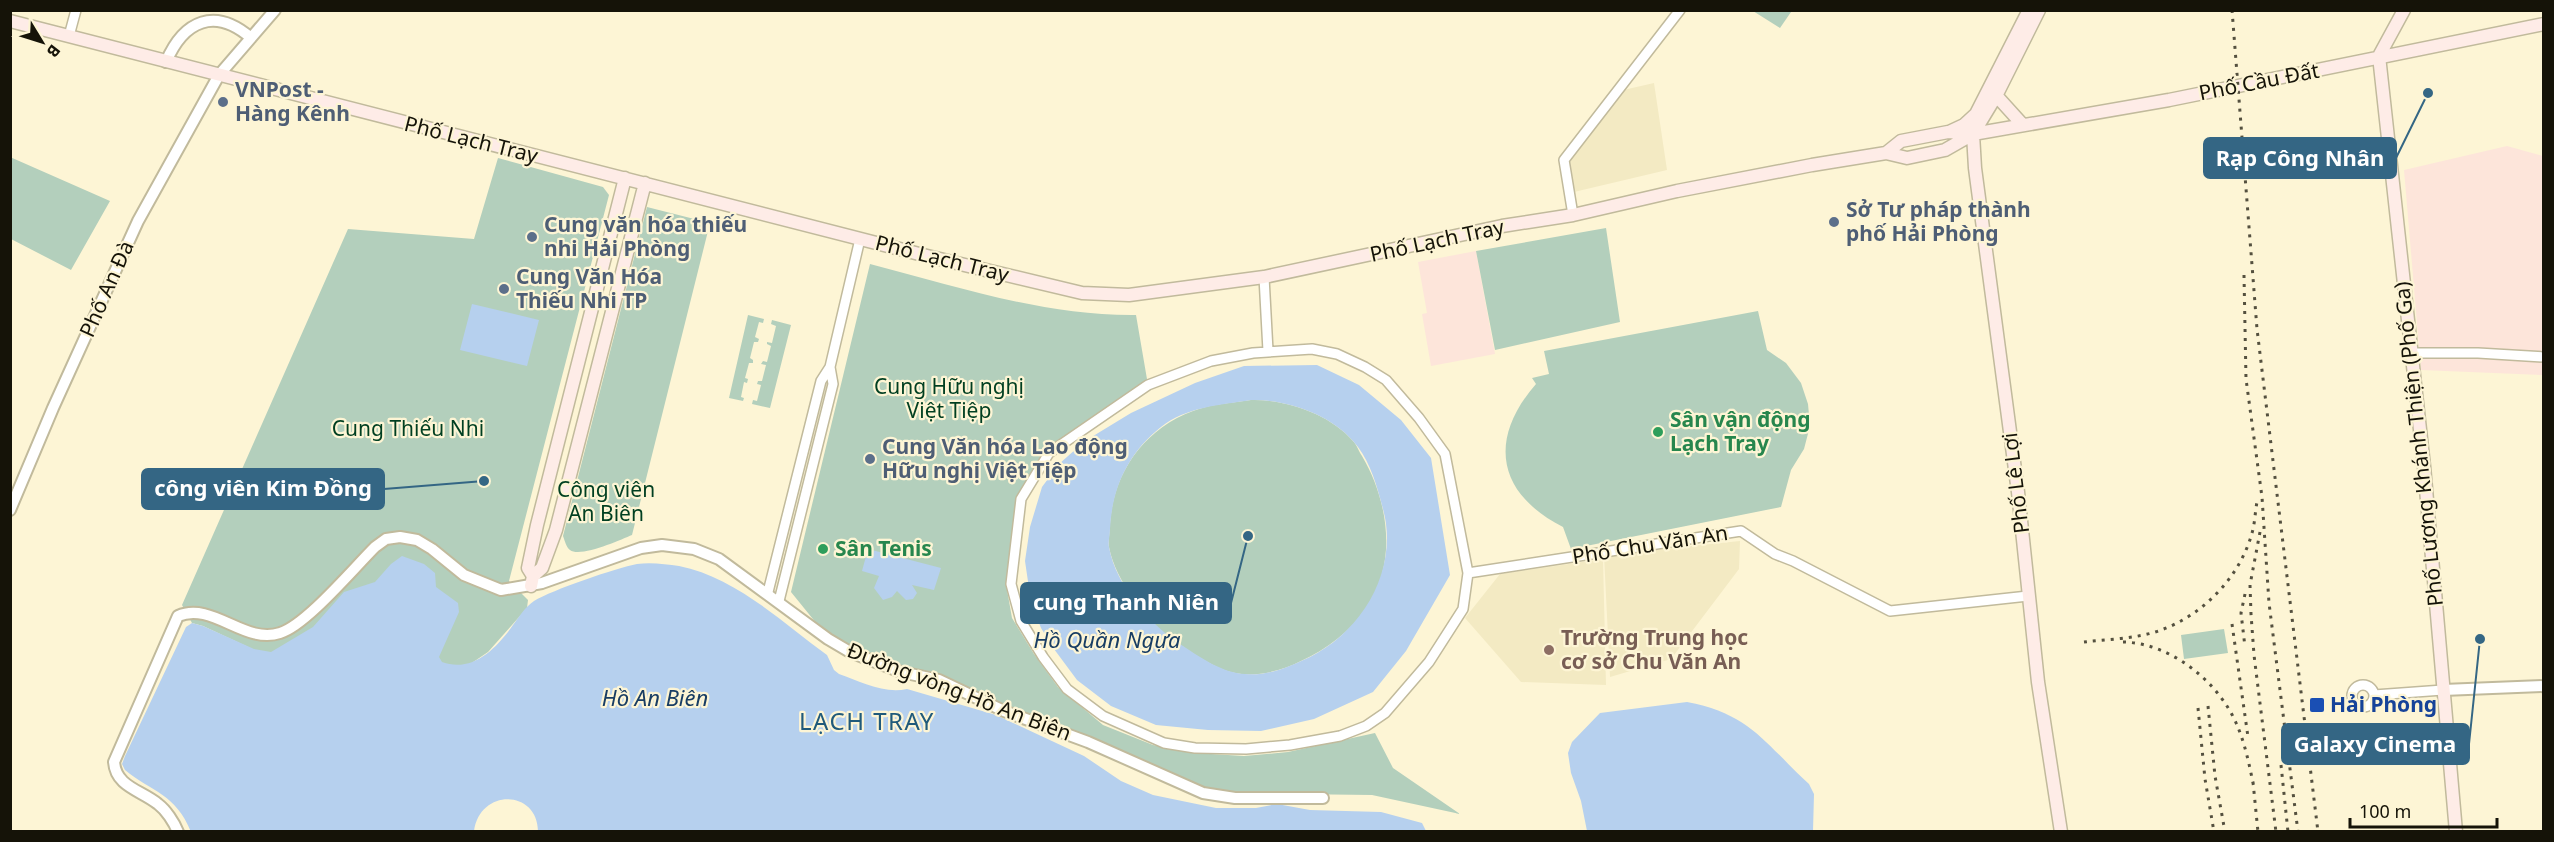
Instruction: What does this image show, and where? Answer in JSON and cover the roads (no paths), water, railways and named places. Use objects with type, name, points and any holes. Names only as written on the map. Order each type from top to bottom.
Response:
[{"type":"main road","points":[[1948,132],[1964,125],[1994,92],[2030,10]]},
{"type":"main road","points":[[1973,134],[2039,10]]},
{"type":"main road","points":[[2379,56],[2404,10]]},
{"type":"main road","name":"Phố Lạch Tray","points":[[10,21],[1082,294],[1129,295],[1264,277],[1503,226],[1573,215],[1686,189],[1886,153],[1907,158],[1945,150],[1973,134]]},
{"type":"main road","name":"Phố Cầu Đất","points":[[1973,134],[2169,100],[2544,24]]},
{"type":"main road","name":"Phố Lương Khánh Thiện (Phố Ga)","points":[[2379,56],[2412,353],[2456,831]]},
{"type":"main road","points":[[1994,92],[2022,124]]},
{"type":"main road","name":"Phố Lạch Tray","points":[[1886,153],[1901,141],[1948,132],[1973,134]]},
{"type":"main road","name":"Phố Lê Lợi","points":[[1973,134],[1975,168],[2018,492],[2038,682],[2061,831]]},
{"type":"main road","points":[[532,581],[528,568],[537,525],[625,178]]},
{"type":"main road","points":[[532,581],[542,568],[556,530],[645,183]]},
{"type":"main road","points":[[574,383],[592,388]]},
{"type":"street","points":[[69,36],[76,10]]},
{"type":"street","name":"Phố An Đà","points":[[10,510],[53,408],[138,221],[219,75],[275,10]]},
{"type":"street","points":[[1573,215],[1564,160],[1680,10]]},
{"type":"street","points":[[166,62],[172,48],[181,37],[212,15],[237,26],[251,38]]},
{"type":"street","points":[[779,601],[833,384],[830,368],[860,239]]},
{"type":"street","points":[[1264,277],[1268,351]]},
{"type":"street","points":[[1312,349],[1337,354],[1386,380],[1419,418],[1445,454],[1468,573],[1463,609],[1429,662],[1385,713],[1366,726],[1340,736],[1290,745],[1246,749],[1195,748],[1164,743],[1103,716],[1067,689],[1043,657],[1021,621],[1011,584],[1021,499],[1049,453],[1148,386],[1211,361],[1268,351],[1312,349]]},
{"type":"street","points":[[2412,353],[2478,353],[2544,357]]},
{"type":"street","points":[[768,592],[820,381],[830,368]]},
{"type":"street","points":[[804,448],[816,452]]},
{"type":"street","points":[[791,499],[804,502]]},
{"type":"street","name":"Phố Chu Văn An","points":[[1468,573],[1741,531],[1775,554],[1890,611],[2028,596]]},
{"type":"street","name":"Đường vòng Hồ An Biên","points":[[178,831],[159,804],[117,776],[114,762],[178,616],[198,613],[257,635],[283,633],[303,620],[375,548],[386,539],[400,537],[417,540],[464,575],[501,590],[641,548],[662,546],[694,549],[719,559],[768,592],[828,639],[867,660],[901,672],[939,680],[1004,711],[1089,742],[1203,793],[1235,798],[1323,798]]},
{"type":"street","points":[[2374,695],[2544,686]]},
{"type":"water","points":[[472,304],[539,320],[527,366],[460,350]]},
{"type":"water","name":"Hồ Quần Ngựa","points":[[1317,365],[1359,385],[1401,420],[1431,458],[1450,575],[1406,651],[1373,692],[1314,719],[1261,731],[1208,730],[1156,725],[1111,706],[1077,680],[1054,649],[1041,628],[1031,602],[1025,561],[1030,527],[1042,487],[1059,464],[1085,441],[1131,413],[1195,383],[1244,366]],"holes":[[[1264,400],[1292,405],[1320,416],[1343,431],[1353,441],[1376,483],[1386,521],[1387,545],[1378,584],[1369,602],[1343,634],[1327,647],[1294,664],[1270,672],[1245,674],[1212,664],[1159,628],[1137,604],[1119,576],[1113,562],[1109,540],[1111,514],[1118,486],[1131,460],[1149,437],[1171,420],[1192,411],[1215,405]]]},
{"type":"water","points":[[868,549],[941,568],[934,590],[912,585],[917,593],[913,599],[906,600],[897,591],[892,597],[883,600],[874,588],[879,576],[862,571]]},
{"type":"water","name":"Hồ An Biên","points":[[402,556],[424,564],[435,573],[436,587],[458,603],[459,612],[439,657],[442,662],[453,665],[482,657],[499,642],[531,603],[543,596],[627,566],[653,563],[679,566],[719,580],[757,602],[827,655],[834,670],[839,674],[873,686],[890,690],[907,689],[996,715],[1084,756],[1121,781],[1153,795],[1216,808],[1256,808],[1277,804],[1310,810],[1381,812],[1422,823],[1426,831],[538,832],[535,818],[529,808],[519,801],[508,799],[497,801],[487,807],[478,817],[474,831],[191,832],[185,819],[171,801],[125,770],[122,764],[125,756],[186,627],[192,623],[203,626],[254,649],[271,652],[313,627],[344,592],[375,582],[391,564]]},
{"type":"water","points":[[1687,702],[1727,714],[1756,732],[1809,784],[1814,794],[1813,831],[1587,831],[1581,801],[1571,773],[1568,753],[1572,742],[1600,713]]},
{"type":"railway","points":[[2232,10],[2257,329],[2318,832]]},
{"type":"railway","points":[[2244,275],[2246,379],[2262,497],[2269,603],[2298,832]]},
{"type":"railway","points":[[2084,642],[2152,633],[2191,615],[2205,604],[2218,592],[2239,565],[2252,533],[2257,502]]},
{"type":"railway","points":[[2260,532],[2250,585],[2251,614],[2276,832]]},
{"type":"railway","points":[[2245,594],[2241,613],[2245,647]]},
{"type":"railway","points":[[2232,624],[2248,737]]},
{"type":"railway","points":[[2123,642],[2141,644],[2177,658],[2208,682],[2221,697],[2239,730],[2254,788]]},
{"type":"railway","points":[[2208,706],[2215,776],[2225,832]]},
{"type":"railway","points":[[2198,708],[2205,779],[2214,832]]},
{"type":"railway","points":[[2281,765],[2288,832]]},
{"type":"railway","points":[[2253,782],[2258,832]]},
{"type":"place","name":"Rạp Công Nhân","points":[[2428,93]]},
{"type":"place","name":"VNPost - Hàng Kênh","points":[[223,102]]},
{"type":"place","name":"Sở Tư pháp thành phố Hải Phòng","points":[[1834,222]]},
{"type":"place","name":"Cung văn hóa thiếu nhi Hải Phòng","points":[[532,237]]},
{"type":"place","name":"Cung Văn Hóa Thiếu Nhi TP","points":[[504,289]]},
{"type":"place","name":"Sân vận động Lạch Tray","points":[[1658,432]]},
{"type":"place","name":"Cung Văn hóa Lao động Hữu nghị Việt Tiệp","points":[[870,459]]},
{"type":"place","name":"công viên Kim Đồng","points":[[484,481]]},
{"type":"place","name":"cung Thanh Niên","points":[[1248,536]]},
{"type":"place","name":"Sân Tenis","points":[[823,549]]},
{"type":"place","name":"Galaxy Cinema","points":[[2480,639]]},
{"type":"place","name":"Trường Trung học cơ sở Chu Văn An","points":[[1549,650]]},
{"type":"place","name":"Hải Phòng","points":[[2317,705]]},
{"type":"district","name":"LẠCH TRAY","points":[[867,722]]},
{"type":"park label","name":"Cung Hữu nghị Việt Tiệp","points":[[949,399]]},
{"type":"park label","name":"Cung Thiếu Nhi","points":[[408,429]]},
{"type":"park label","name":"Công viên An Biên","points":[[606,502]]}]
